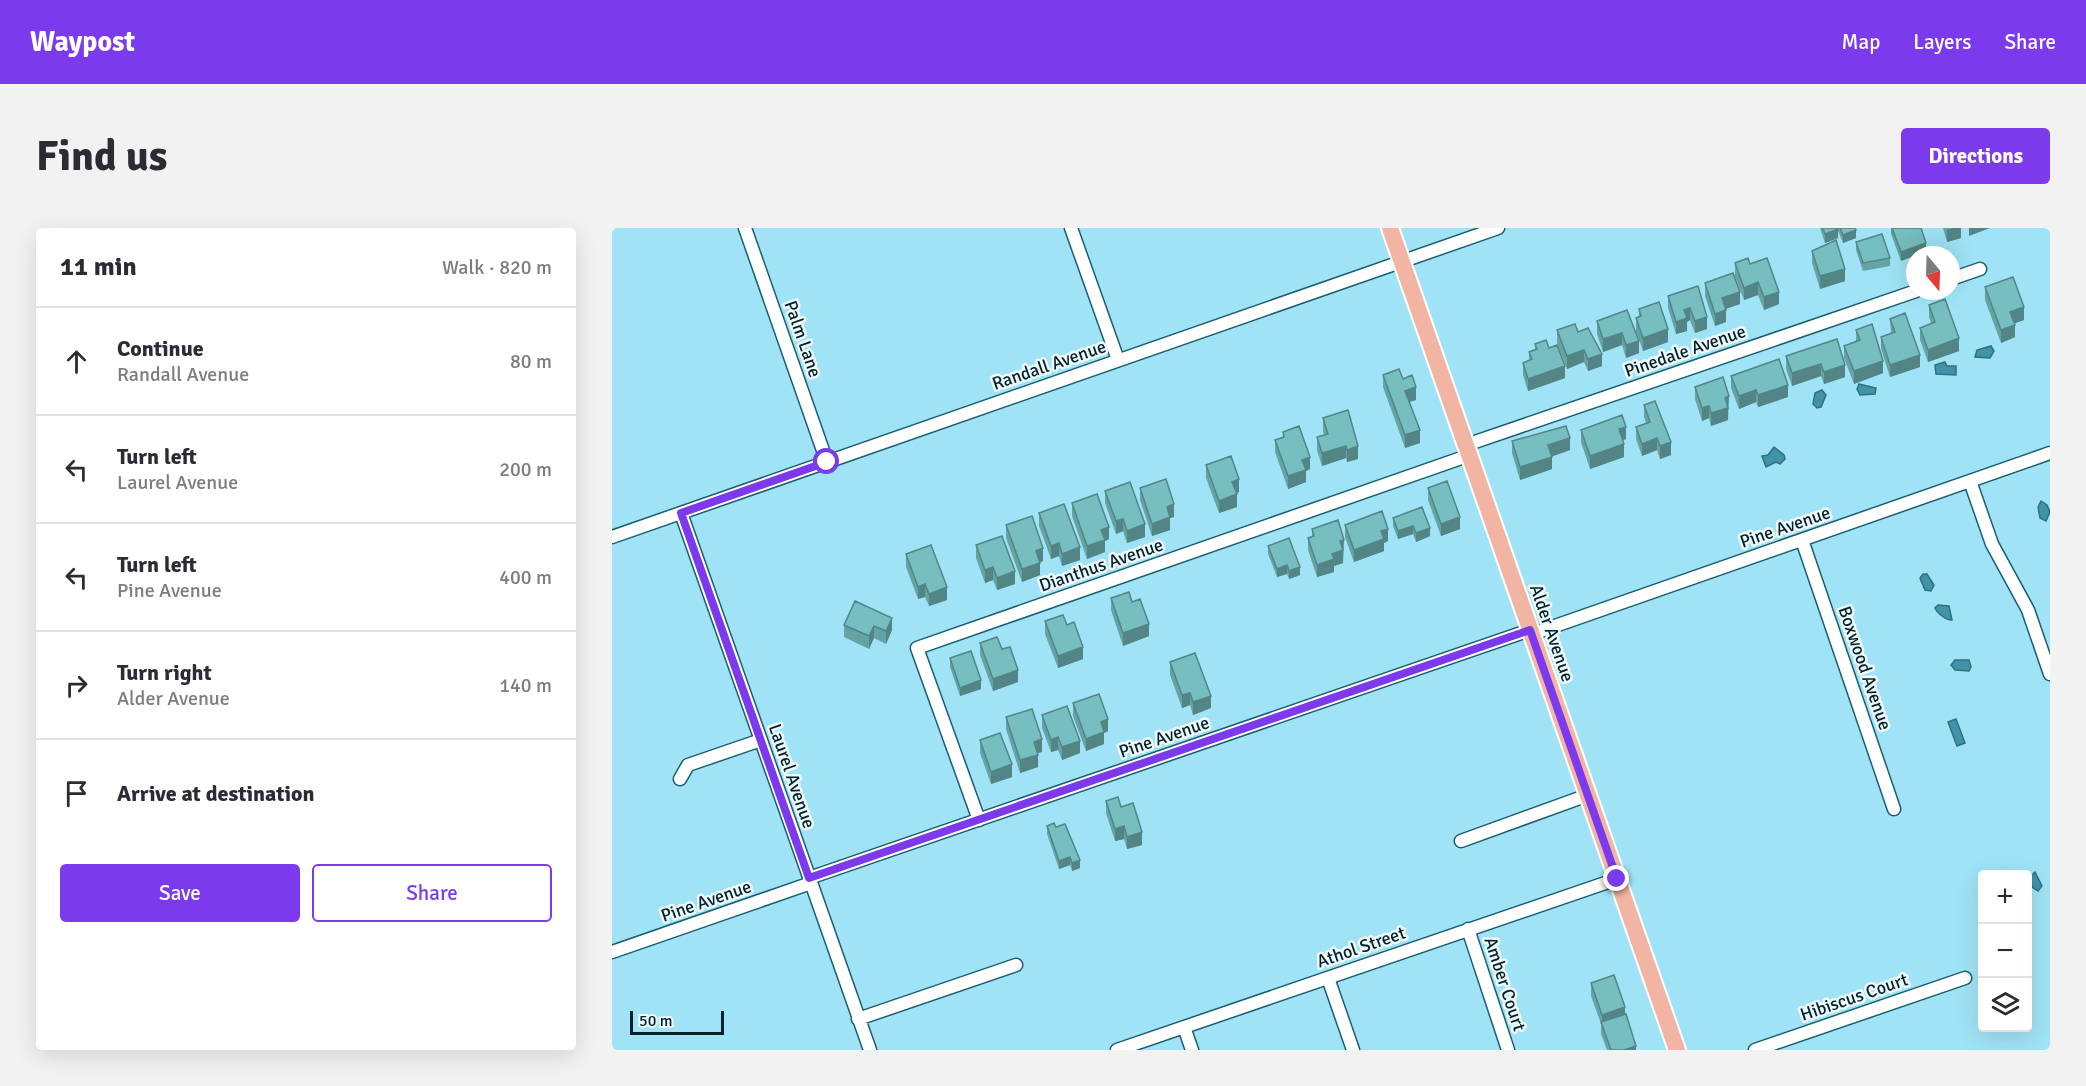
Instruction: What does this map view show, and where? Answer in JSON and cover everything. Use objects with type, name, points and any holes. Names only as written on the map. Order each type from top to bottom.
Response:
[{"type":"main road","name":"Alder Avenue","points":[[1390,228],[1677,1050]]},
{"type":"street","name":"Palm Lane","points":[[745,228],[827,462]]},
{"type":"street","points":[[1071,228],[1118,360]]},
{"type":"street","name":"Randall Avenue","points":[[612,537],[1498,228]]},
{"type":"street","points":[[1960,276],[1980,269]]},
{"type":"street","name":"Pinedale Avenue","points":[[1468,450],[1906,295]]},
{"type":"street","name":"Dianthus Avenue","points":[[979,820],[917,648],[1468,450]]},
{"type":"street","name":"Pine Avenue","points":[[612,952],[979,820],[1802,540],[2050,453]]},
{"type":"street","points":[[1970,481],[1992,544],[2028,610],[2050,674]]},
{"type":"street","name":"Laurel Avenue","points":[[681,513],[870,1050]]},
{"type":"street","name":"Boxwood Avenue","points":[[1802,540],[1894,809]]},
{"type":"street","points":[[680,779],[688,765],[761,740]]},
{"type":"street","points":[[1461,841],[1588,795]]},
{"type":"street","name":"Athol Street","points":[[1117,1050],[1617,879]]},
{"type":"street","name":"Amber Court","points":[[1468,929],[1508,1050]]},
{"type":"street","points":[[858,1019],[1016,965]]},
{"type":"street","points":[[1328,978],[1353,1050]]},
{"type":"street","name":"Hibiscus Court","points":[[1755,1050],[1965,978]]},
{"type":"street","points":[[1184,1027],[1191,1050]]},
{"type":"water","points":[[1991,346],[1994,351],[1990,358],[1975,357],[1977,350]]},
{"type":"water","points":[[1945,362],[1947,366],[1956,366],[1956,375],[1936,374],[1935,365]]},
{"type":"water","points":[[1859,384],[1876,388],[1875,394],[1860,395],[1857,389]]},
{"type":"water","points":[[1822,390],[1826,395],[1821,407],[1817,408],[1813,404],[1815,393]]},
{"type":"water","points":[[1774,447],[1784,455],[1785,459],[1780,464],[1776,462],[1766,467],[1762,456],[1768,455]]},
{"type":"water","points":[[2041,501],[2047,505],[2050,512],[2046,521],[2040,518],[2038,507]]},
{"type":"water","points":[[1923,574],[1927,574],[1934,585],[1931,591],[1925,590],[1920,578]]},
{"type":"water","points":[[1938,605],[1949,606],[1952,620],[1938,612],[1935,608]]},
{"type":"water","points":[[1955,660],[1969,660],[1971,667],[1969,671],[1955,670],[1951,665]]},
{"type":"water","points":[[1956,719],[1965,743],[1957,746],[1948,722]]},
{"type":"water","points":[[2035,872],[2042,886],[2038,891],[2032,887],[2032,875]]},
{"type":"building","points":[[1823,228],[1838,228],[1838,229],[1825,234]]},
{"type":"building","points":[[1840,228],[1855,228],[1856,230],[1843,235]]},
{"type":"building","points":[[1892,228],[1921,228],[1926,243],[1906,246],[1906,250],[1901,252]]},
{"type":"building","points":[[1882,234],[1890,258],[1863,263],[1856,242]]},
{"type":"building","points":[[1836,240],[1845,269],[1820,276],[1812,251]]},
{"type":"building","points":[[1748,258],[1750,264],[1767,258],[1779,292],[1764,297],[1758,282],[1744,288],[1735,263]]},
{"type":"building","points":[[1733,273],[1740,292],[1722,298],[1726,310],[1715,314],[1705,283]]},
{"type":"building","points":[[2013,277],[2024,307],[2010,312],[2015,325],[2001,330],[1985,287]]},
{"type":"building","points":[[1698,286],[1707,317],[1695,321],[1690,308],[1684,310],[1687,318],[1676,322],[1668,296]]},
{"type":"building","points":[[1945,300],[1959,338],[1928,350],[1920,328],[1935,322],[1929,305]]},
{"type":"building","points":[[1659,302],[1668,329],[1643,338],[1636,318],[1641,316],[1639,309]]},
{"type":"building","points":[[1627,310],[1639,341],[1626,345],[1622,333],[1603,339],[1597,321]]},
{"type":"building","points":[[1905,313],[1920,355],[1890,365],[1881,337],[1895,332],[1890,319]]},
{"type":"building","points":[[1575,324],[1578,332],[1588,328],[1602,354],[1588,359],[1584,350],[1567,356],[1557,330]]},
{"type":"building","points":[[1872,324],[1883,361],[1854,371],[1844,346],[1860,340],[1856,330]]},
{"type":"building","points":[[1837,339],[1845,365],[1824,372],[1821,364],[1792,373],[1786,356]]},
{"type":"building","points":[[1546,340],[1549,348],[1557,345],[1565,366],[1528,379],[1523,363],[1532,359],[1529,352],[1537,349],[1535,344]]},
{"type":"building","points":[[1779,359],[1788,385],[1758,395],[1756,390],[1739,396],[1731,376]]},
{"type":"building","points":[[1399,369],[1403,379],[1412,375],[1416,387],[1405,391],[1420,430],[1405,435],[1383,375]]},
{"type":"building","points":[[1723,377],[1729,396],[1725,398],[1728,408],[1711,413],[1709,406],[1702,408],[1695,387]]},
{"type":"building","points":[[1655,401],[1671,442],[1660,446],[1657,438],[1642,444],[1636,427],[1650,422],[1644,405]]},
{"type":"building","points":[[1348,410],[1358,446],[1347,450],[1346,446],[1322,453],[1317,437],[1328,434],[1323,418]]},
{"type":"building","points":[[1622,415],[1626,427],[1619,429],[1624,444],[1590,456],[1581,430]]},
{"type":"building","points":[[1299,426],[1310,457],[1302,460],[1306,470],[1288,476],[1275,440],[1284,437],[1283,432]]},
{"type":"building","points":[[1566,426],[1570,438],[1548,445],[1552,457],[1520,467],[1512,441]]},
{"type":"building","points":[[1231,456],[1239,479],[1232,482],[1237,494],[1219,501],[1206,465]]},
{"type":"building","points":[[1166,479],[1174,504],[1167,507],[1170,517],[1152,524],[1140,488]]},
{"type":"building","points":[[1447,481],[1460,517],[1441,524],[1428,488]]},
{"type":"building","points":[[1130,482],[1145,524],[1127,531],[1123,519],[1116,521],[1105,491]]},
{"type":"building","points":[[1097,494],[1109,527],[1101,530],[1105,540],[1087,546],[1072,503]]},
{"type":"building","points":[[1064,504],[1080,547],[1062,554],[1059,543],[1051,546],[1039,513]]},
{"type":"building","points":[[1422,507],[1430,528],[1416,533],[1413,526],[1398,531],[1393,518]]},
{"type":"building","points":[[1382,511],[1388,529],[1381,531],[1384,539],[1354,550],[1345,525]]},
{"type":"building","points":[[1032,516],[1043,548],[1036,551],[1040,563],[1022,569],[1006,525]]},
{"type":"building","points":[[1338,520],[1344,540],[1340,541],[1343,550],[1332,554],[1334,559],[1317,565],[1308,538],[1314,536],[1312,529]]},
{"type":"building","points":[[1002,536],[1015,571],[997,578],[993,567],[985,570],[976,545]]},
{"type":"building","points":[[1289,538],[1300,567],[1289,571],[1287,565],[1277,569],[1268,546]]},
{"type":"building","points":[[931,545],[947,587],[929,594],[925,584],[918,587],[906,554]]},
{"type":"building","points":[[1129,592],[1132,602],[1140,599],[1149,624],[1123,633],[1111,598]]},
{"type":"building","points":[[855,601],[892,618],[886,631],[874,626],[869,636],[844,625]]},
{"type":"building","points":[[1063,615],[1067,625],[1074,622],[1083,647],[1058,656],[1045,621]]},
{"type":"building","points":[[997,637],[1002,649],[1010,647],[1018,670],[993,679],[980,643]]},
{"type":"building","points":[[971,651],[981,680],[960,688],[950,658]]},
{"type":"building","points":[[1195,653],[1211,696],[1193,702],[1190,693],[1182,695],[1170,662]]},
{"type":"building","points":[[1099,694],[1108,719],[1101,722],[1104,732],[1086,739],[1073,703]]},
{"type":"building","points":[[1067,706],[1080,741],[1062,747],[1058,737],[1051,740],[1042,715]]},
{"type":"building","points":[[1032,709],[1042,739],[1034,742],[1038,755],[1020,760],[1006,717]]},
{"type":"building","points":[[1000,733],[1012,764],[991,772],[980,740]]},
{"type":"building","points":[[1118,797],[1121,807],[1133,803],[1142,832],[1127,837],[1124,826],[1115,829],[1106,801]]},
{"type":"building","points":[[1054,823],[1056,827],[1065,824],[1080,860],[1072,863],[1070,857],[1059,861],[1047,826]]},
{"type":"building","points":[[1614,975],[1625,1007],[1602,1015],[1591,983]]},
{"type":"building","points":[[1626,1014],[1636,1046],[1624,1050],[1611,1050],[1601,1022]]},
{"type":"route","points":[[827,462],[681,513],[809,878],[1530,630],[1617,879]]}]
